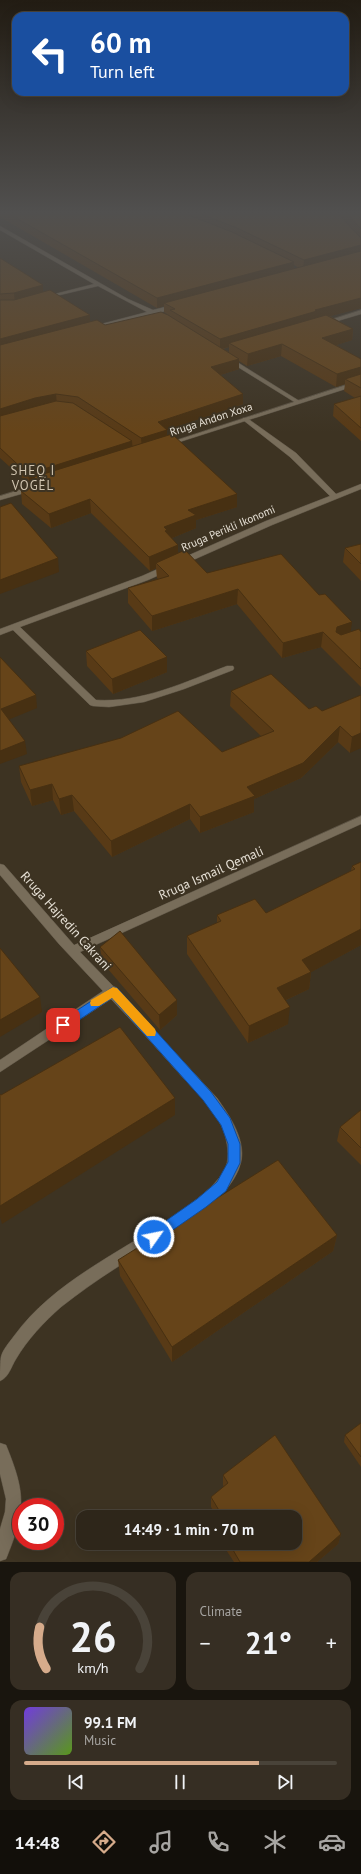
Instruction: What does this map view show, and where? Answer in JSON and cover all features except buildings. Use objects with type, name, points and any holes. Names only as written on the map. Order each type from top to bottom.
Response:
[{"type":"street","points":[[38,300],[88,287]]},
{"type":"street","points":[[104,287],[164,319]]},
{"type":"street","points":[[84,331],[182,304]]},
{"type":"street","points":[[317,325],[361,312]]},
{"type":"street","points":[[228,351],[220,353],[298,402]]},
{"type":"street","name":"Rruga Andon Xoxa","points":[[163,446],[361,382]]},
{"type":"street","points":[[245,419],[293,455],[334,496]]},
{"type":"street","points":[[0,498],[37,486]]},
{"type":"street","name":"Rruga Perikli Ikonomi","points":[[0,632],[144,578],[262,526],[361,486]]},
{"type":"street","points":[[15,627],[93,703],[105,705],[128,702],[161,693],[230,668]]},
{"type":"street","name":"Rruga Ismail Qemali","points":[[72,951],[361,820]]},
{"type":"street","name":"Rruga Hajredin Cakrani","points":[[0,868],[72,951],[113,991],[207,1096],[226,1122],[234,1144],[234,1163],[221,1187],[167,1229],[77,1284],[44,1311],[19,1341],[0,1373]]},
{"type":"street","points":[[0,1067],[113,991]]},
{"type":"street","points":[[0,1451],[10,1479],[14,1500],[8,1528],[0,1553]]},
{"type":"slow traffic","points":[[95,1003],[113,991],[151,1032]]},
{"type":"district","name":"SHEQ I VOGËL","points":[[33,478]]},
{"type":"route","points":[[63,1025],[113,991],[207,1096],[226,1122],[234,1144],[234,1163],[221,1187],[202,1203],[154,1237]]}]
